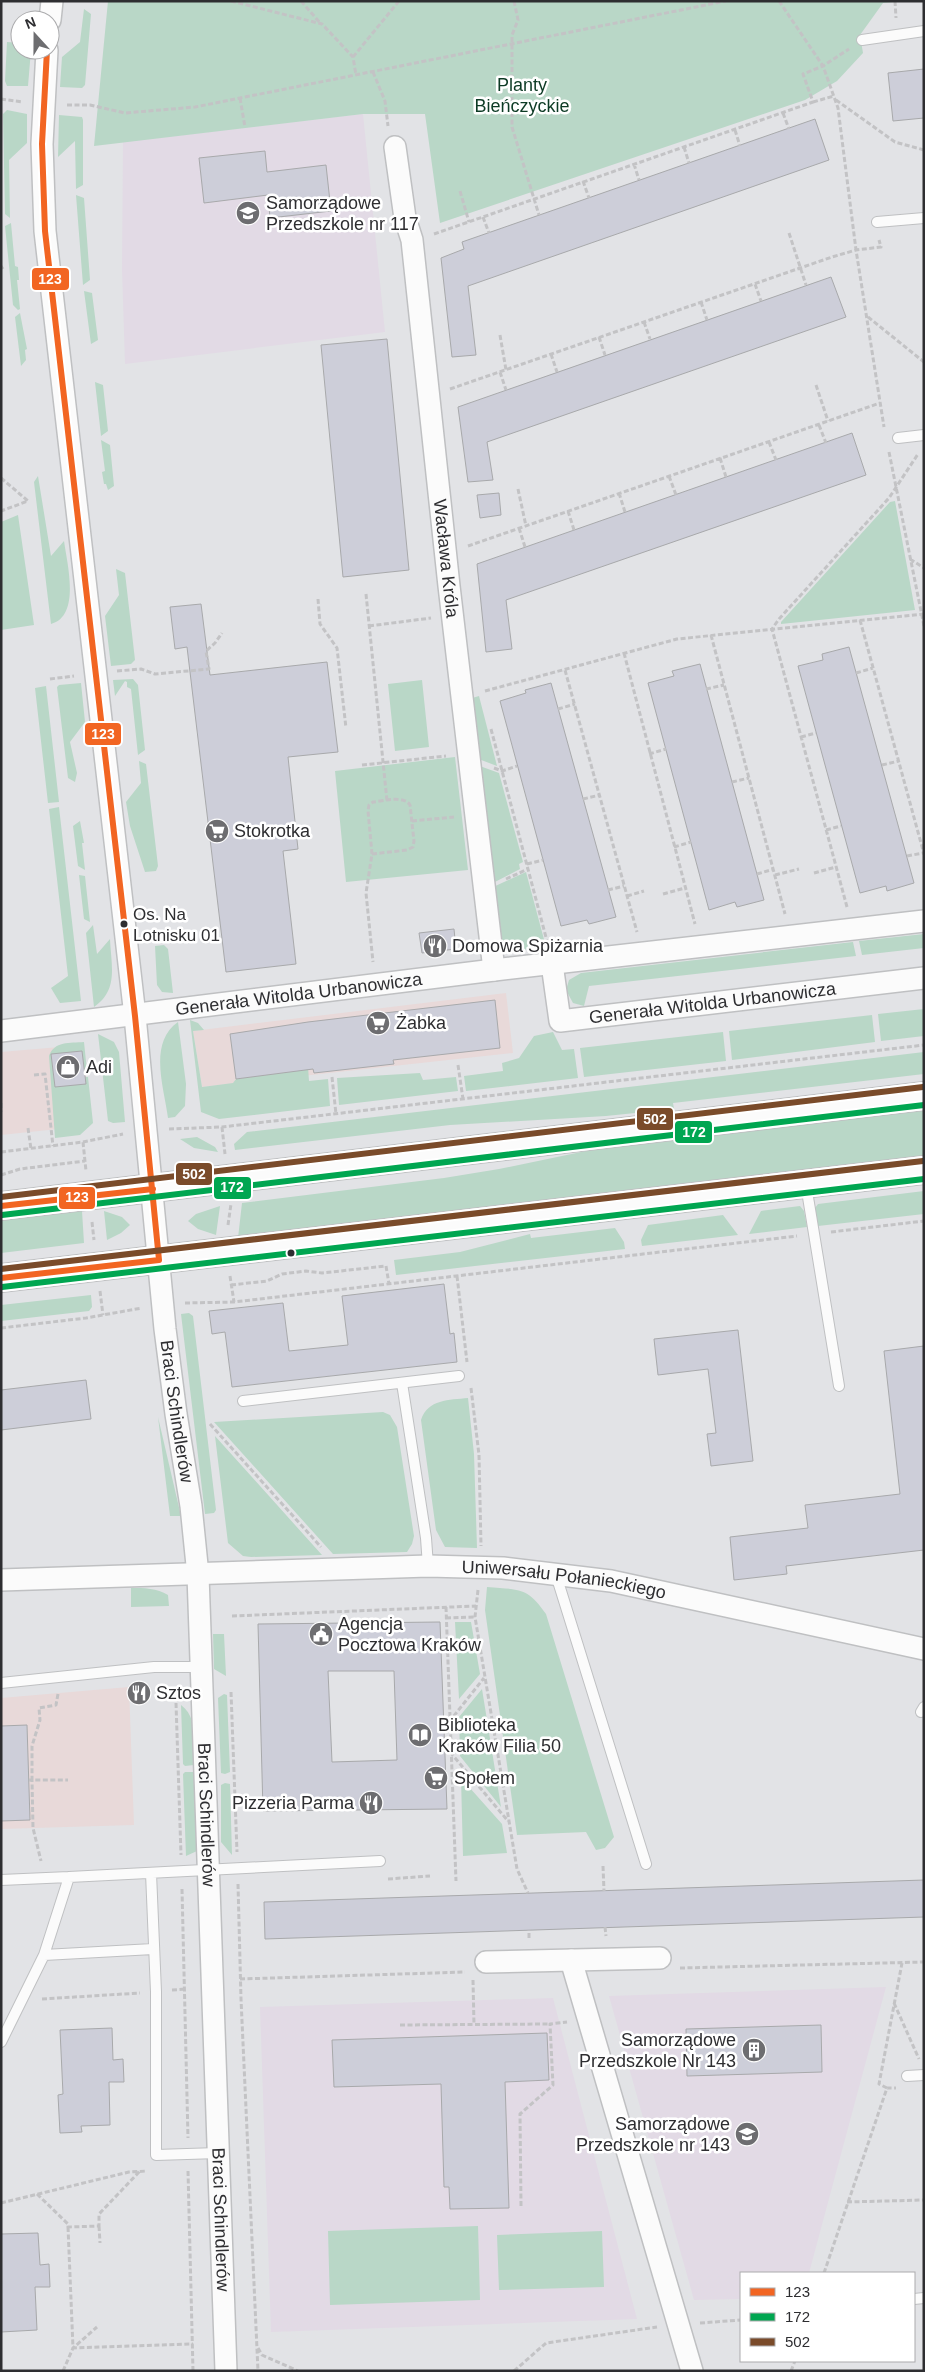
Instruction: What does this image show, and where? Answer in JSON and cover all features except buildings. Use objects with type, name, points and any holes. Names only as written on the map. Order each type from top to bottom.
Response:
[{"type":"main road","points":[[1,1206],[924,1096]]},
{"type":"main road","points":[[1,1278],[924,1170]]},
{"type":"street","name":"Braci Schindlerów","points":[[46,60],[42,144],[45,231],[135,1016],[166,1338],[191,1506],[198,1574],[226,2371]]},
{"type":"street","name":"Wacława Króla","points":[[392,140],[405,218],[412,234],[446,554],[494,970]]},
{"type":"street","name":"Generała Witolda Urbanowicza","points":[[1,1031],[135,1016],[494,970],[924,921]]},
{"type":"street","name":"Generała Witolda Urbanowicza","points":[[552,964],[560,1021],[924,978]]},
{"type":"street","name":"Uniwersału Połanieckiego","points":[[1,1580],[428,1566],[481,1566],[611,1580],[923,1649]]},
{"type":"street","points":[[486,1962],[660,1958]]},
{"type":"street","points":[[571,1960],[692,2371]]},
{"type":"lane","points":[[862,40],[924,30]]},
{"type":"lane","points":[[877,222],[924,218]]},
{"type":"lane","points":[[898,438],[922,435]]},
{"type":"lane","points":[[806,1184],[839,1386]]},
{"type":"lane","points":[[243,1401],[459,1376]]},
{"type":"lane","points":[[402,1383],[426,1538],[428,1566]]},
{"type":"lane","points":[[556,1575],[646,1864]]},
{"type":"lane","points":[[1,1683],[154,1667],[202,1667]]},
{"type":"lane","points":[[1,1880],[380,1862]]},
{"type":"lane","points":[[151,1873],[156,1992],[156,2155],[218,2153]]},
{"type":"lane","points":[[1,2042],[44,1954],[69,1877]]},
{"type":"lane","points":[[44,1954],[153,1948]]},
{"type":"lane","points":[[907,2076],[924,2075]]},
{"type":"path","points":[[231,1],[322,24]]},
{"type":"path","points":[[301,1],[353,57],[356,75]]},
{"type":"path","points":[[353,57],[399,1]]},
{"type":"path","points":[[514,1],[518,20],[512,35],[512,127],[539,215]]},
{"type":"path","points":[[65,104],[90,106],[126,113],[195,106],[726,1]]},
{"type":"path","points":[[779,1],[823,66],[835,97],[856,250],[885,430]]},
{"type":"path","points":[[813,102],[803,74],[823,66],[862,40]]},
{"type":"path","points":[[373,72],[384,100],[392,140]]},
{"type":"path","points":[[436,233],[783,112],[835,97],[895,142],[924,150]]},
{"type":"path","points":[[240,98],[245,127]]},
{"type":"path","points":[[1,100],[30,103]]},
{"type":"path","points":[[783,112],[789,129]]},
{"type":"path","points":[[735,130],[740,146]]},
{"type":"path","points":[[684,147],[689,163]]},
{"type":"path","points":[[634,164],[639,180]]},
{"type":"path","points":[[583,181],[589,198]]},
{"type":"path","points":[[460,190],[469,222]]},
{"type":"path","points":[[483,216],[489,232]]},
{"type":"path","points":[[789,233],[806,285]]},
{"type":"path","points":[[429,396],[856,250]]},
{"type":"path","points":[[755,284],[761,301]]},
{"type":"path","points":[[701,302],[707,320]]},
{"type":"path","points":[[867,316],[924,362]]},
{"type":"path","points":[[644,322],[650,339]]},
{"type":"path","points":[[500,335],[506,370]]},
{"type":"path","points":[[599,337],[605,355]]},
{"type":"path","points":[[551,354],[557,372]]},
{"type":"path","points":[[500,372],[506,390]]},
{"type":"path","points":[[816,385],[828,421]]},
{"type":"path","points":[[446,554],[880,403]]},
{"type":"path","points":[[819,424],[826,442]]},
{"type":"path","points":[[853,929],[772,629],[778,619],[897,489],[921,450],[922,435]]},
{"type":"path","points":[[769,442],[776,460]]},
{"type":"path","points":[[888,447],[924,626]]},
{"type":"path","points":[[720,458],[726,477]]},
{"type":"path","points":[[669,476],[676,495]]},
{"type":"path","points":[[1,478],[28,501],[1,511]]},
{"type":"path","points":[[518,489],[526,526]]},
{"type":"path","points":[[619,493],[625,512]]},
{"type":"path","points":[[568,511],[574,530]]},
{"type":"path","points":[[519,528],[525,547]]},
{"type":"path","points":[[910,559],[924,568]]},
{"type":"path","points":[[366,594],[387,801]]},
{"type":"path","points":[[318,599],[320,624],[337,648],[346,728]]},
{"type":"path","points":[[370,626],[453,614]]},
{"type":"path","points":[[462,697],[676,639],[922,614]]},
{"type":"path","points":[[860,620],[924,853],[907,856]]},
{"type":"path","points":[[141,669],[156,674],[209,669],[206,651],[216,643],[222,633]]},
{"type":"path","points":[[711,635],[791,936]]},
{"type":"path","points":[[624,654],[701,946]]},
{"type":"path","points":[[856,673],[873,668]]},
{"type":"path","points":[[565,670],[643,953]]},
{"type":"path","points":[[50,678],[79,675]]},
{"type":"path","points":[[706,689],[724,685]]},
{"type":"path","points":[[558,709],[574,704]]},
{"type":"path","points":[[490,727],[552,964]]},
{"type":"path","points":[[801,737],[816,733]]},
{"type":"path","points":[[650,754],[666,749]]},
{"type":"path","points":[[362,765],[469,753]]},
{"type":"path","points":[[882,766],[899,761]]},
{"type":"path","points":[[502,771],[517,766]]},
{"type":"path","points":[[732,782],[749,778]]},
{"type":"path","points":[[583,800],[600,795]]},
{"type":"path","points":[[372,854],[408,850],[413,847],[412,821],[408,801],[403,799],[373,802],[369,805],[372,854],[366,893],[373,959]]},
{"type":"path","points":[[412,821],[476,814]]},
{"type":"path","points":[[826,830],[841,826]]},
{"type":"path","points":[[674,847],[691,842]]},
{"type":"path","points":[[511,876],[543,860]]},
{"type":"path","points":[[814,873],[836,867]]},
{"type":"path","points":[[757,874],[774,869]]},
{"type":"path","points":[[775,875],[799,869]]},
{"type":"path","points":[[608,890],[624,886]]},
{"type":"path","points":[[663,894],[686,888]]},
{"type":"path","points":[[627,896],[644,891]]},
{"type":"path","points":[[170,1129],[222,1127],[924,1045]]},
{"type":"path","points":[[458,1065],[463,1099]]},
{"type":"path","points":[[34,1075],[45,1074],[52,1146]]},
{"type":"path","points":[[332,1077],[336,1114]]},
{"type":"path","points":[[1,1103],[1,1112]]},
{"type":"path","points":[[222,1127],[225,1153]]},
{"type":"path","points":[[28,1128],[31,1149]]},
{"type":"path","points":[[1,1152],[83,1142],[123,1134]]},
{"type":"path","points":[[83,1142],[86,1168]]},
{"type":"path","points":[[1,1175],[20,1169],[85,1161]]},
{"type":"path","points":[[228,1228],[232,1204]]},
{"type":"path","points":[[92,1218],[94,1241]]},
{"type":"path","points":[[828,1232],[924,1221]]},
{"type":"path","points":[[182,1303],[234,1302],[798,1236]]},
{"type":"path","points":[[231,1285],[267,1281],[282,1274],[298,1272],[322,1273],[386,1266],[389,1284]]},
{"type":"path","points":[[457,1276],[468,1370]]},
{"type":"path","points":[[230,1277],[234,1302]]},
{"type":"path","points":[[100,1293],[103,1315]]},
{"type":"path","points":[[1,1328],[143,1308]]},
{"type":"path","points":[[470,1379],[479,1461],[481,1551]]},
{"type":"path","points":[[210,1424],[324,1550]]},
{"type":"path","points":[[479,1584],[475,1617],[517,1870],[528,1893]]},
{"type":"path","points":[[232,1616],[476,1606]]},
{"type":"path","points":[[446,1607],[456,1881]]},
{"type":"path","points":[[446,1618],[475,1617]]},
{"type":"path","points":[[449,1722],[485,1678]]},
{"type":"path","points":[[231,1692],[237,1858]]},
{"type":"path","points":[[45,1878],[33,1828],[30,1780],[32,1746],[40,1720],[39,1708],[56,1705],[58,1694]]},
{"type":"path","points":[[176,1703],[186,1990],[193,2371]]},
{"type":"path","points":[[450,1752],[509,1822]]},
{"type":"path","points":[[30,1780],[68,1780]]},
{"type":"path","points":[[603,1866],[604,1891]]},
{"type":"path","points":[[388,1878],[430,1876]]},
{"type":"path","points":[[238,1877],[240,1979],[258,2371]]},
{"type":"path","points":[[660,1958],[675,1968],[924,1962]]},
{"type":"path","points":[[902,1963],[879,2084],[887,2088],[908,2087],[907,2076]]},
{"type":"path","points":[[240,1979],[472,1972],[474,2025]]},
{"type":"path","points":[[22,2000],[186,1990]]},
{"type":"path","points":[[894,2003],[920,2062]]},
{"type":"path","points":[[522,2206],[520,2114],[553,2085],[550,2024]]},
{"type":"path","points":[[400,2026],[559,2024]]},
{"type":"path","points":[[824,2272],[887,2088]]},
{"type":"path","points":[[100,2243],[99,2214],[156,2155]]},
{"type":"path","points":[[1,2203],[140,2171]]},
{"type":"path","points":[[37,2194],[68,2224],[72,2348],[63,2371]]},
{"type":"path","points":[[847,2202],[924,2200]]},
{"type":"path","points":[[68,2227],[99,2226]]},
{"type":"path","points":[[514,2371],[546,2343],[679,2324],[740,2320]]},
{"type":"path","points":[[72,2348],[98,2327]]},
{"type":"path","points":[[72,2348],[193,2344]]},
{"type":"path","points":[[257,2347],[262,2355],[298,2371]]},
{"type":"shaded area","name":"Samorządowe Przedszkole nr 117","points":[[363,114],[385,332],[125,364],[122,269],[123,142]]},
{"type":"shaded area","points":[[506,993],[513,1053],[202,1087],[193,1031]]},
{"type":"shaded area","points":[[83,1045],[88,1097],[58,1129],[1,1135],[1,1052]]},
{"type":"shaded area","points":[[129,1687],[134,1825],[1,1829],[1,1698]]},
{"type":"shaded area","name":"Samorządowe Przedszkole nr 143","points":[[886,1987],[809,2272],[740,2272],[740,2299],[694,2300],[609,1996]]},
{"type":"shaded area","points":[[553,1998],[637,2319],[271,2332],[260,2007]]},
{"type":"green space","name":"Planty Bieńczyckie","points":[[108,1],[903,1],[883,3],[860,35],[863,53],[837,81],[805,100],[440,223],[425,114],[363,114],[94,146]]},
{"type":"green space","points":[[84,9],[91,14],[85,85],[82,88],[60,87],[62,57],[80,42]]},
{"type":"green space","points":[[7,42],[10,42],[10,60],[30,60],[28,86],[7,86],[5,81]]},
{"type":"green space","points":[[7,110],[27,114],[27,143],[9,160],[10,218],[5,214],[3,114]]},
{"type":"green space","points":[[59,115],[82,117],[83,120],[83,185],[76,189],[75,141],[58,157]]},
{"type":"green space","points":[[76,195],[84,198],[90,280],[83,285]]},
{"type":"green space","points":[[11,223],[15,266],[18,267],[19,280],[17,280],[20,309],[18,310],[13,305],[5,226]]},
{"type":"green space","points":[[84,291],[92,293],[98,340],[91,344]]},
{"type":"green space","points":[[20,313],[27,349],[25,350],[26,360],[21,366],[15,317]]},
{"type":"green space","points":[[95,382],[103,385],[108,431],[101,436]]},
{"type":"green space","points":[[101,440],[110,445],[114,486],[108,490],[106,484],[104,484],[102,472],[105,471]]},
{"type":"green space","points":[[38,476],[51,556],[64,541],[69,575],[69,600],[66,611],[60,619],[51,624],[34,482]]},
{"type":"green space","points":[[895,501],[915,610],[781,624],[890,502]]},
{"type":"green space","points":[[18,515],[34,625],[1,630],[1,522]]},
{"type":"green space","points":[[116,569],[125,573],[135,660],[131,664],[111,666],[105,616],[119,595]]},
{"type":"green space","points":[[133,679],[138,685],[145,750],[138,755],[131,689],[127,687],[127,682],[125,681],[115,696],[113,680]]},
{"type":"green space","points":[[422,680],[429,747],[395,751],[388,684]]},
{"type":"green space","points":[[81,683],[85,722],[70,742],[77,773],[75,782],[68,778],[57,687],[59,685]]},
{"type":"green space","points":[[46,686],[59,802],[48,803],[35,688]]},
{"type":"green space","points":[[479,696],[497,766],[476,758],[469,699]]},
{"type":"green space","points":[[455,757],[468,870],[346,882],[335,771]]},
{"type":"green space","points":[[139,761],[146,764],[158,866],[156,871],[145,872],[130,826],[126,802],[141,783]]},
{"type":"green space","points":[[477,765],[499,773],[523,862],[519,864],[520,869],[491,884]]},
{"type":"green space","points":[[59,807],[81,1001],[60,1003],[51,988],[68,976],[49,809]]},
{"type":"green space","points":[[80,821],[84,843],[82,843],[85,870],[78,866],[73,826]]},
{"type":"green space","points":[[526,872],[546,947],[507,952],[501,946],[491,888]]},
{"type":"green space","points":[[79,875],[85,876],[90,922],[84,919]]},
{"type":"green space","points":[[93,925],[97,954],[110,939],[112,967],[112,976],[107,993],[94,1007],[86,933]]},
{"type":"green space","points":[[924,934],[924,948],[862,955],[859,941]]},
{"type":"green space","points":[[853,942],[856,956],[589,986],[584,1006],[573,1003],[566,990],[569,980],[581,973]]},
{"type":"green space","points":[[164,945],[168,949],[173,993],[162,992],[157,985],[155,946]]},
{"type":"green space","points":[[924,1009],[924,1036],[881,1041],[878,1014]]},
{"type":"green space","points":[[872,1015],[875,1042],[732,1060],[729,1031]]},
{"type":"green space","points":[[190,1020],[198,1023],[204,1030],[193,1031],[202,1087],[233,1083],[236,1079],[295,1071],[308,1067],[309,1081],[328,1079],[330,1106],[219,1119],[201,1112]]},
{"type":"green space","points":[[178,1022],[186,1084],[185,1106],[175,1117],[168,1118],[161,1080],[161,1053],[163,1042],[169,1031]]},
{"type":"green space","points":[[553,1032],[562,1050],[574,1049],[578,1078],[466,1091],[464,1076],[503,1071],[502,1063],[519,1058],[534,1036]]},
{"type":"green space","points":[[723,1032],[726,1061],[584,1077],[580,1048]]},
{"type":"green space","points":[[98,1034],[114,1042],[119,1052],[125,1122],[113,1123],[108,1121]]},
{"type":"green space","points":[[84,1042],[87,1071],[84,1072],[82,1051],[51,1055],[55,1086],[85,1084],[85,1077],[88,1077],[93,1123],[80,1135],[55,1138],[49,1056],[51,1051],[59,1045]]},
{"type":"green space","points":[[924,1052],[924,1074],[673,1103],[674,1109],[606,1116],[450,1125],[235,1150],[234,1144],[247,1132]]},
{"type":"green space","points":[[420,1073],[423,1080],[456,1077],[458,1091],[339,1105],[337,1078]]},
{"type":"green space","points":[[924,1109],[924,1156],[238,1238],[242,1203],[444,1178],[499,1169],[605,1147]]},
{"type":"green space","points":[[197,1137],[215,1147],[218,1152],[194,1148],[180,1139]]},
{"type":"green space","points":[[924,1191],[924,1214],[818,1226],[815,1208],[818,1204]]},
{"type":"green space","points":[[220,1206],[216,1235],[198,1229],[188,1221],[196,1214]]},
{"type":"green space","points":[[800,1206],[804,1211],[807,1227],[749,1234],[761,1211]]},
{"type":"green space","points":[[82,1211],[84,1243],[1,1253],[1,1220]]},
{"type":"green space","points":[[104,1211],[122,1217],[130,1225],[121,1233],[107,1240]]},
{"type":"green space","points":[[723,1215],[738,1235],[642,1246],[641,1240],[648,1225]]},
{"type":"green space","points":[[615,1228],[624,1242],[625,1249],[396,1275],[394,1260],[460,1252],[530,1234],[531,1238]]},
{"type":"green space","points":[[91,1295],[92,1307],[89,1311],[1,1321],[1,1305]]},
{"type":"green space","points":[[189,1313],[193,1316],[216,1510],[214,1513],[205,1514],[181,1314]]},
{"type":"green space","points":[[468,1398],[474,1454],[477,1548],[445,1547],[436,1530],[421,1420],[424,1413],[434,1404],[447,1400]]},
{"type":"green space","points":[[383,1412],[390,1415],[397,1427],[414,1536],[407,1552],[333,1554],[214,1422]]},
{"type":"green space","points":[[158,1417],[181,1516],[170,1516]]},
{"type":"green space","points":[[215,1436],[322,1555],[243,1556],[228,1543]]},
{"type":"green space","points":[[487,1587],[521,1591],[533,1598],[546,1614],[614,1837],[605,1848],[596,1850],[586,1832],[517,1835],[485,1610]]},
{"type":"green space","points":[[131,1588],[150,1589],[164,1593],[168,1595],[169,1606],[131,1607]]},
{"type":"green space","points":[[455,1622],[471,1622],[480,1674],[459,1699]]},
{"type":"green space","points":[[213,1634],[224,1634],[226,1676],[214,1669]]},
{"type":"green space","points":[[482,1689],[501,1807],[460,1756],[459,1717]]},
{"type":"green space","points":[[224,1694],[227,1695],[230,1772],[225,1774],[221,1773],[218,1698]]},
{"type":"green space","points":[[181,1705],[191,1717],[193,1725],[195,1741],[194,1765],[185,1766],[183,1764]]},
{"type":"green space","points":[[185,1772],[194,1772],[197,1851],[186,1856],[183,1774]]},
{"type":"green space","points":[[461,1778],[502,1824],[507,1853],[463,1856]]},
{"type":"green space","points":[[225,1783],[230,1784],[232,1855],[221,1842],[221,1785]]},
{"type":"green space","points":[[478,2226],[480,2300],[330,2305],[328,2231]]},
{"type":"green space","points":[[602,2231],[604,2287],[499,2290],[497,2235]]},
{"type":"transit line","name":"123","points":[[1,1278],[159,1260],[135,1016],[45,231],[42,144],[46,60]]},
{"type":"transit line","name":"502","points":[[1,1197],[923,1087]]},
{"type":"transit line","name":"172","points":[[2,1215],[924,1105]]},
{"type":"transit line","name":"502","points":[[1,1269],[923,1161]]},
{"type":"transit line","name":"172","points":[[2,1287],[924,1179]]},
{"type":"transit line","name":"123","points":[[1,1206],[153,1189]]},
{"type":"place","name":"Samorządowe Przedszkole nr 117","points":[[248,213]]},
{"type":"place","name":"Stokrotka","points":[[217,831]]},
{"type":"place","name":"Os. Na Lotnisku 01","points":[[124,924]]},
{"type":"place","name":"Domowa Spiżarnia","points":[[435,946]]},
{"type":"place","name":"Żabka","points":[[378,1023]]},
{"type":"place","name":"Adi","points":[[68,1067]]},
{"type":"place","name":"Agencja Pocztowa Kraków","points":[[321,1634]]},
{"type":"place","name":"Sztos","points":[[139,1693]]},
{"type":"place","name":"Biblioteka Kraków Filia 50","points":[[420,1735]]},
{"type":"place","name":"Społem","points":[[436,1778]]},
{"type":"place","name":"Pizzeria Parma","points":[[371,1803]]},
{"type":"place","name":"Samorządowe Przedszkole Nr 143","points":[[754,2050]]},
{"type":"place","name":"Samorządowe Przedszkole nr 143","points":[[747,2134]]}]
